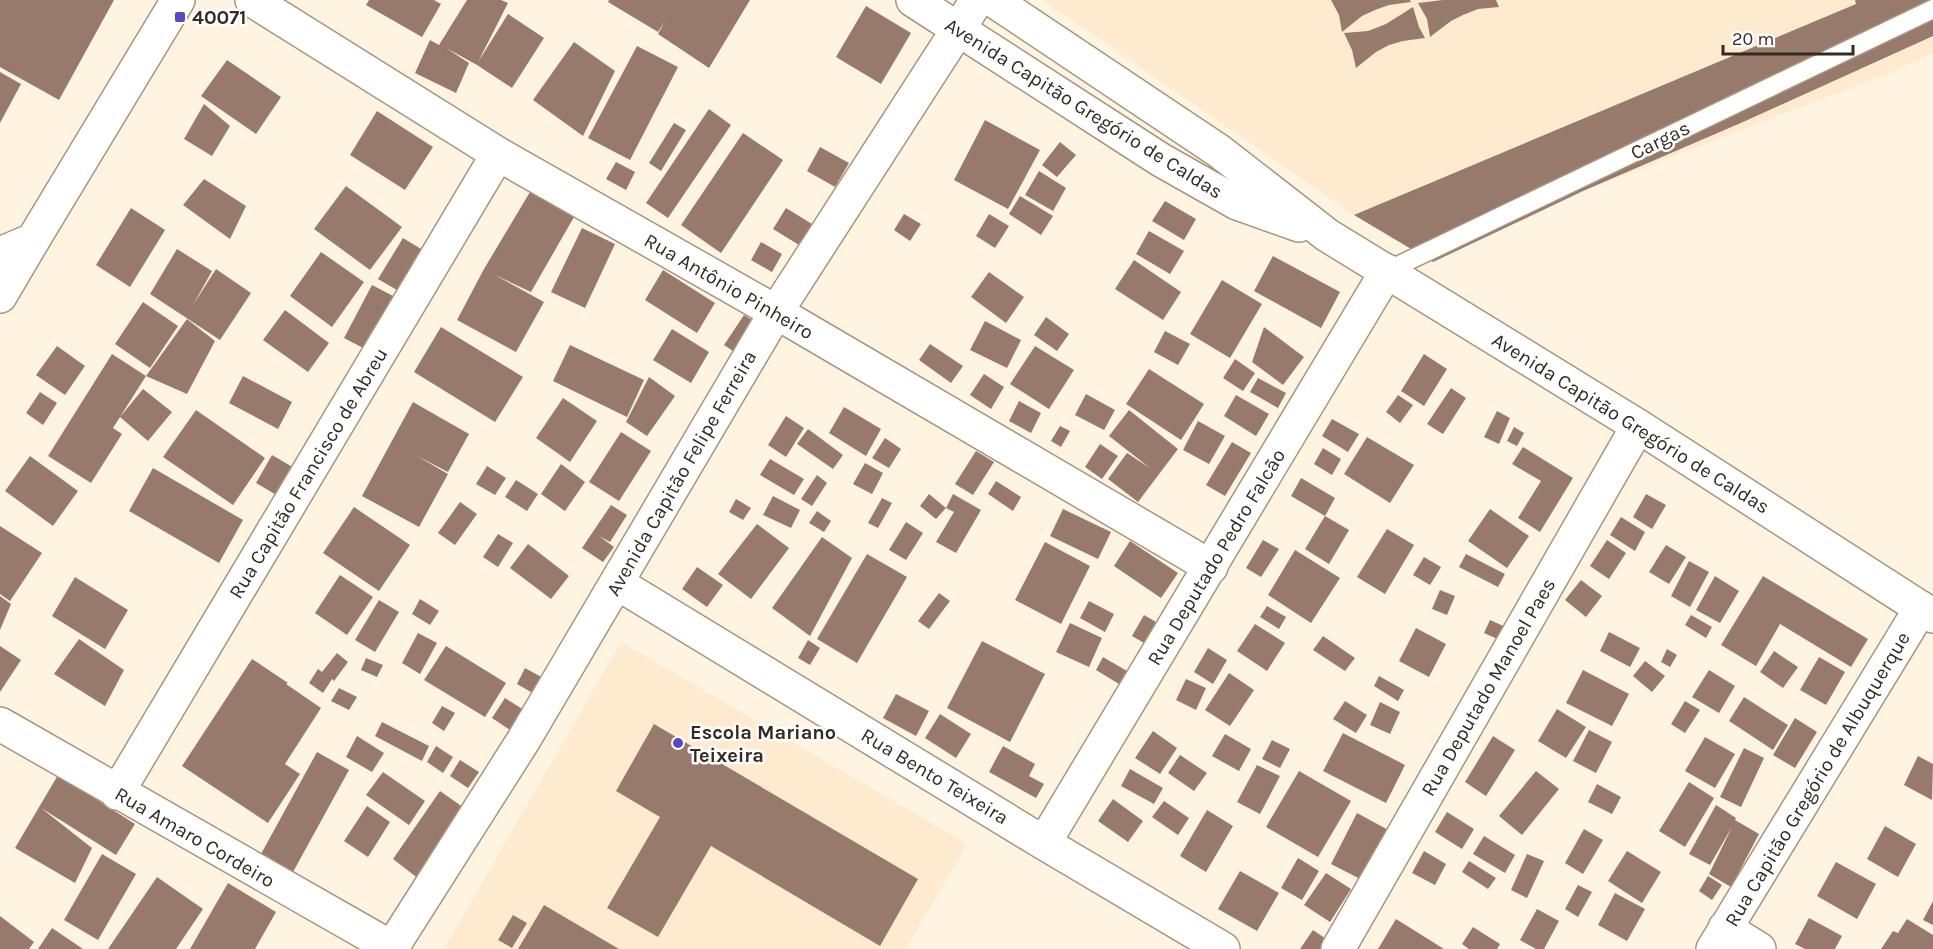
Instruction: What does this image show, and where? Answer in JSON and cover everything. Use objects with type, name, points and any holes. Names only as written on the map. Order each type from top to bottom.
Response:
[{"type":"street","points":[[0,296],[178,0]]},
{"type":"street","name":"Rua Antônio Pinheiro","points":[[252,0],[498,154],[776,312],[1211,567]]},
{"type":"street","name":"Avenida Capitão Gregório de Caldas","points":[[913,0],[1161,160],[1237,203],[1327,235]]},
{"type":"street","name":"Avenida Capitão Felipe Ferreira","points":[[391,948],[523,741],[776,312],[976,0]]},
{"type":"street","name":"Avenida Capitão Gregório de Caldas","points":[[993,0],[1219,151],[1327,235],[1638,426],[1927,612]]},
{"type":"street","name":"Rua Capitão Francisco de Abreu","points":[[117,793],[498,154]]},
{"type":"street","points":[[0,254],[33,240]]},
{"type":"street","name":"Rua Deputado Pedro Falcão","points":[[1044,843],[1387,271]]},
{"type":"street","name":"Rua Deputado Manoel Paes","points":[[1338,949],[1638,426]]},
{"type":"street","name":"Rua Bento Teixeira","points":[[617,583],[1044,843],[1223,949]]},
{"type":"street","name":"Rua Capitão Gregório de Albuquerque","points":[[1719,939],[1927,612]]},
{"type":"street","name":"Rua Amaro Cordeiro","points":[[0,724],[391,948]]},
{"type":"street","points":[[1719,939],[1759,949]]},
{"type":"lane","name":"Cargas","points":[[1387,271],[1933,9]]},
{"type":"shaded area","points":[[1043,0],[1933,0],[1933,53],[1887,74],[1583,191],[1433,262],[1354,215]]},
{"type":"shaded area","name":"Escola Mariano Teixeira","points":[[621,642],[967,844],[906,949],[444,949]]},
{"type":"building","points":[[0,0],[114,0],[59,100],[0,67]]},
{"type":"building","points":[[369,0],[434,0],[441,4],[422,37],[366,5]]},
{"type":"building","points":[[467,0],[501,0],[508,3],[478,62],[508,14],[544,38],[512,88],[446,48],[469,63],[456,93],[415,73],[430,40],[439,45]]},
{"type":"building","points":[[609,0],[750,0],[709,68],[658,34],[665,21],[658,32],[608,2]]},
{"type":"building","points":[[1331,0],[1410,0],[1411,2],[1389,5],[1375,10],[1362,16],[1342,32],[1339,15]]},
{"type":"building","points":[[1443,0],[1496,0],[1499,7],[1478,9],[1463,15],[1430,37],[1427,19],[1418,3]]},
{"type":"building","points":[[1855,0],[1933,0],[1933,36],[1583,191],[1433,262],[1354,215],[1856,4]]},
{"type":"building","points":[[866,6],[911,33],[881,84],[836,57]]},
{"type":"building","points":[[1413,7],[1425,38],[1389,45],[1356,68],[1352,50],[1344,33],[1368,31],[1386,24]]},
{"type":"building","points":[[574,42],[615,71],[583,136],[533,100]]},
{"type":"building","points":[[637,46],[678,67],[630,160],[588,138]]},
{"type":"building","points":[[227,60],[281,97],[256,134],[201,96]]},
{"type":"building","points":[[0,72],[21,84],[0,123]]},
{"type":"building","points":[[204,104],[230,126],[212,156],[184,139]]},
{"type":"building","points":[[709,109],[731,125],[668,218],[646,203]]},
{"type":"building","points":[[377,111],[433,147],[405,190],[350,155]]},
{"type":"building","points":[[985,120],[1040,150],[1008,209],[954,180]]},
{"type":"building","points":[[674,123],[686,130],[661,171],[649,163]]},
{"type":"building","points":[[743,133],[783,160],[721,253],[681,225]]},
{"type":"building","points":[[1060,142],[1076,155],[1057,177],[1042,165]]},
{"type":"building","points":[[820,147],[849,163],[835,187],[807,171]]},
{"type":"building","points":[[616,162],[635,172],[626,190],[606,179]]},
{"type":"building","points":[[1039,171],[1066,188],[1053,211],[1025,195]]},
{"type":"building","points":[[204,179],[246,206],[230,239],[183,205]]},
{"type":"building","points":[[346,186],[402,227],[370,270],[314,229]]},
{"type":"building","points":[[530,192],[574,217],[531,292],[495,275],[544,302],[516,352],[457,320],[484,269]]},
{"type":"building","points":[[1020,196],[1053,216],[1041,235],[1009,214]]},
{"type":"building","points":[[1165,201],[1196,219],[1184,240],[1152,221]]},
{"type":"building","points":[[131,208],[165,230],[130,287],[96,265]]},
{"type":"building","points":[[786,208],[812,224],[799,245],[773,229]]},
{"type":"building","points":[[904,214],[921,224],[910,241],[894,230]]},
{"type":"building","points":[[989,214],[1009,226],[995,248],[976,236]]},
{"type":"building","points":[[582,228],[615,244],[585,308],[551,292]]},
{"type":"building","points":[[1149,231],[1184,251],[1170,274],[1136,254]]},
{"type":"building","points":[[403,238],[426,252],[402,293],[378,279]]},
{"type":"building","points":[[761,242],[782,254],[772,272],[751,260]]},
{"type":"building","points":[[177,249],[212,271],[193,305],[216,269],[251,293],[220,340],[150,294]]},
{"type":"building","points":[[321,252],[364,282],[332,327],[290,296]]},
{"type":"building","points":[[1273,256],[1340,292],[1321,328],[1254,291]]},
{"type":"building","points":[[1134,260],[1181,292],[1163,320],[1115,289]]},
{"type":"building","points":[[663,270],[715,303],[697,333],[645,300]]},
{"type":"building","points":[[989,272],[1024,297],[1006,323],[971,297]]},
{"type":"building","points":[[1222,280],[1262,304],[1230,358],[1190,334]]},
{"type":"building","points":[[372,285],[393,296],[365,349],[344,338]]},
{"type":"building","points":[[143,302],[178,326],[150,368],[115,344]]},
{"type":"building","points":[[285,310],[329,343],[308,372],[263,340]]},
{"type":"building","points":[[744,315],[760,325],[739,355],[724,345]]},
{"type":"building","points":[[1046,317],[1069,334],[1057,351],[1034,335]]},
{"type":"building","points":[[187,319],[215,341],[187,394],[146,376]]},
{"type":"building","points":[[985,321],[1021,340],[1007,368],[970,350]]},
{"type":"building","points":[[441,327],[523,377],[495,422],[414,372]]},
{"type":"building","points":[[1264,327],[1304,357],[1283,385],[1252,362]]},
{"type":"building","points":[[672,329],[709,352],[691,383],[653,360]]},
{"type":"building","points":[[1165,331],[1190,344],[1178,365],[1154,352]]},
{"type":"building","points":[[930,344],[963,366],[951,383],[919,360]]},
{"type":"building","points":[[570,345],[644,380],[627,417],[553,381]]},
{"type":"building","points":[[57,346],[85,366],[65,395],[36,375]]},
{"type":"building","points":[[1035,346],[1074,370],[1049,409],[1010,384]]},
{"type":"building","points":[[112,354],[146,376],[113,428],[122,434],[91,483],[48,456]]},
{"type":"building","points":[[1424,354],[1447,369],[1424,406],[1401,391]]},
{"type":"building","points":[[1235,359],[1255,373],[1243,391],[1223,378]]},
{"type":"building","points":[[1149,369],[1204,404],[1181,440],[1126,404]]},
{"type":"building","points":[[984,374],[1004,387],[991,409],[970,395]]},
{"type":"building","points":[[243,376],[292,402],[278,429],[229,403]]},
{"type":"building","points":[[649,377],[675,396],[647,436],[626,422]]},
{"type":"building","points":[[1258,378],[1286,393],[1278,408],[1250,392]]},
{"type":"building","points":[[1451,388],[1466,398],[1443,434],[1427,424]]},
{"type":"building","points":[[143,389],[172,412],[148,441],[120,417]]},
{"type":"building","points":[[40,392],[57,403],[43,425],[26,413]]},
{"type":"building","points":[[1086,394],[1115,410],[1104,430],[1075,415]]},
{"type":"building","points":[[1236,395],[1269,414],[1256,436],[1224,416]]},
{"type":"building","points":[[1398,395],[1413,405],[1400,423],[1386,412]]},
{"type":"building","points":[[563,398],[597,421],[570,462],[536,438]]},
{"type":"building","points":[[1019,401],[1041,413],[1031,433],[1009,421]]},
{"type":"building","points":[[413,402],[469,434],[448,472],[417,456],[448,474],[419,527],[362,496]]},
{"type":"building","points":[[844,407],[881,429],[866,456],[829,433]]},
{"type":"building","points":[[196,410],[265,458],[233,505],[163,457]]},
{"type":"building","points":[[1129,410],[1178,449],[1138,502],[1108,479],[1127,453],[1150,468],[1109,436]]},
{"type":"building","points":[[1497,411],[1510,418],[1499,444],[1484,437]]},
{"type":"building","points":[[786,416],[804,428],[786,457],[768,445]]},
{"type":"building","points":[[1332,419],[1359,434],[1348,452],[1322,436]]},
{"type":"building","points":[[1198,421],[1225,436],[1209,464],[1183,450]]},
{"type":"building","points":[[1060,426],[1070,431],[1061,447],[1051,441]]},
{"type":"building","points":[[1514,427],[1524,433],[1517,446],[1507,441]]},
{"type":"building","points":[[808,429],[843,455],[833,469],[797,444]]},
{"type":"building","points":[[621,432],[651,451],[619,501],[589,482]]},
{"type":"building","points":[[1367,437],[1414,465],[1390,503],[1344,474]]},
{"type":"building","points":[[885,438],[901,449],[889,468],[872,458]]},
{"type":"building","points":[[1232,442],[1251,453],[1225,496],[1206,485]]},
{"type":"building","points":[[1100,444],[1118,456],[1102,479],[1085,467]]},
{"type":"building","points":[[1523,447],[1573,478],[1540,532],[1518,518],[1541,481],[1512,464]]},
{"type":"building","points":[[1323,448],[1341,459],[1332,475],[1314,464]]},
{"type":"building","points":[[976,451],[994,462],[973,495],[955,484]]},
{"type":"building","points":[[272,455],[301,472],[285,500],[256,483]]},
{"type":"building","points":[[30,456],[78,491],[53,526],[5,491]]},
{"type":"building","points":[[770,459],[804,479],[794,495],[760,475]]},
{"type":"building","points":[[865,463],[883,473],[872,494],[853,484]]},
{"type":"building","points":[[561,464],[585,482],[565,511],[541,494]]},
{"type":"building","points":[[487,466],[506,478],[495,495],[476,484]]},
{"type":"building","points":[[153,468],[243,520],[219,563],[129,511]]},
{"type":"building","points":[[817,475],[827,483],[812,506],[801,499]]},
{"type":"building","points":[[1301,478],[1335,498],[1325,516],[1291,496]]},
{"type":"building","points":[[516,480],[538,494],[527,511],[505,497]]},
{"type":"building","points":[[996,481],[1021,497],[1013,511],[988,494]]},
{"type":"building","points":[[929,494],[946,508],[936,519],[920,506]]},
{"type":"building","points":[[953,494],[981,510],[956,553],[936,542],[954,512],[946,508]]},
{"type":"building","points":[[1646,494],[1666,505],[1652,529],[1633,517]]},
{"type":"building","points":[[773,496],[800,510],[791,528],[763,515]]},
{"type":"building","points":[[882,498],[892,503],[878,528],[868,523]]},
{"type":"building","points":[[736,499],[751,508],[743,520],[729,512]]},
{"type":"building","points":[[460,502],[477,514],[455,545],[438,533]]},
{"type":"building","points":[[611,505],[627,515],[610,542],[599,536],[614,547],[603,562],[582,548]]},
{"type":"building","points":[[354,507],[410,545],[379,591],[323,553]]},
{"type":"building","points":[[1063,509],[1111,532],[1098,559],[1050,536]]},
{"type":"building","points":[[1490,509],[1529,536],[1507,568],[1468,541]]},
{"type":"building","points":[[817,511],[831,521],[824,532],[809,523]]},
{"type":"building","points":[[1325,516],[1349,530],[1329,564],[1305,549]]},
{"type":"building","points":[[1621,517],[1645,532],[1635,551],[1610,535]]},
{"type":"building","points":[[906,522],[923,533],[906,560],[889,550]]},
{"type":"building","points":[[757,524],[789,548],[751,599],[718,574]]},
{"type":"building","points":[[0,526],[42,553],[10,601],[0,594]]},
{"type":"building","points":[[1387,529],[1414,545],[1385,594],[1357,577]]},
{"type":"building","points":[[498,534],[513,543],[498,567],[483,557]]},
{"type":"building","points":[[822,537],[852,558],[810,636],[772,608]]},
{"type":"building","points":[[1263,540],[1279,549],[1261,577],[1246,568]]},
{"type":"building","points":[[1607,540],[1626,553],[1609,579],[1590,566]]},
{"type":"building","points":[[1130,541],[1178,573],[1161,598],[1114,566]]},
{"type":"building","points":[[1045,542],[1090,566],[1061,624],[1015,600]]},
{"type":"building","points":[[528,544],[569,576],[551,599],[510,568]]},
{"type":"building","points":[[1666,545],[1686,557],[1669,584],[1649,572]]},
{"type":"building","points":[[1295,550],[1340,578],[1311,623],[1268,595]]},
{"type":"building","points":[[867,554],[907,577],[857,663],[817,639]]},
{"type":"building","points":[[1466,554],[1505,574],[1498,587],[1459,567]]},
{"type":"building","points":[[1424,557],[1441,567],[1430,585],[1413,575]]},
{"type":"building","points":[[1689,561],[1709,572],[1690,607],[1671,596]]},
{"type":"building","points":[[697,567],[723,585],[707,607],[682,589]]},
{"type":"building","points":[[340,575],[373,597],[347,635],[315,613]]},
{"type":"building","points":[[1715,576],[1739,591],[1720,623],[1696,610]]},
{"type":"building","points":[[1763,576],[1868,639],[1851,667],[1780,624],[1756,666],[1721,645]]},
{"type":"building","points":[[75,577],[128,610],[105,649],[52,616]]},
{"type":"building","points":[[1581,580],[1602,596],[1586,617],[1565,600]]},
{"type":"building","points":[[1440,590],[1455,596],[1447,615],[1432,609]]},
{"type":"building","points":[[939,593],[950,601],[929,629],[918,621]]},
{"type":"building","points":[[0,596],[11,604],[0,630]]},
{"type":"building","points":[[420,599],[439,611],[430,625],[412,614]]},
{"type":"building","points":[[379,600],[399,612],[375,652],[355,640]]},
{"type":"building","points":[[1089,601],[1114,614],[1105,632],[1080,618]]},
{"type":"building","points":[[1267,606],[1286,617],[1279,629],[1260,617]]},
{"type":"building","points":[[1144,615],[1156,622],[1144,643],[1132,636]]},
{"type":"building","points":[[1691,615],[1712,627],[1706,638],[1685,625]]},
{"type":"building","points":[[1490,620],[1510,629],[1504,642],[1484,633]]},
{"type":"building","points":[[1070,623],[1102,638],[1089,667],[1056,652]]},
{"type":"building","points":[[1255,624],[1285,643],[1267,671],[1237,651]]},
{"type":"building","points":[[1416,628],[1446,644],[1429,677],[1399,661]]},
{"type":"building","points":[[1609,632],[1640,648],[1630,667],[1600,651]]},
{"type":"building","points":[[418,633],[437,643],[420,674],[402,663]]},
{"type":"building","points":[[1323,636],[1355,658],[1345,671],[1313,650]]},
{"type":"building","points":[[79,639],[124,670],[105,706],[54,674]]},
{"type":"building","points":[[808,640],[820,648],[810,665],[798,658]]},
{"type":"building","points":[[982,641],[1045,674],[1010,742],[947,708]]},
{"type":"building","points":[[0,646],[21,660],[0,692]]},
{"type":"building","points":[[446,646],[506,683],[485,717],[424,680]]},
{"type":"building","points":[[1208,648],[1227,660],[1213,684],[1194,672]]},
{"type":"building","points":[[1667,649],[1677,655],[1670,667],[1661,662]]},
{"type":"building","points":[[1774,651],[1798,667],[1783,688],[1760,672]]},
{"type":"building","points":[[337,653],[348,662],[323,693],[309,683],[318,669],[322,672]]},
{"type":"building","points":[[1103,657],[1127,671],[1119,684],[1096,670]]},
{"type":"building","points":[[1819,657],[1845,672],[1826,705],[1800,690]]},
{"type":"building","points":[[366,658],[383,665],[377,677],[361,670]]},
{"type":"building","points":[[252,659],[321,708],[285,764],[300,774],[268,823],[182,766]]},
{"type":"building","points":[[1645,661],[1665,676],[1652,692],[1633,676]]},
{"type":"building","points":[[525,668],[545,679],[536,695],[517,684]]},
{"type":"building","points":[[1583,670],[1629,694],[1612,726],[1566,703]]},
{"type":"building","points":[[1709,670],[1735,686],[1719,713],[1692,697]]},
{"type":"building","points":[[1229,673],[1254,690],[1230,726],[1205,710]]},
{"type":"building","points":[[1379,676],[1404,690],[1398,701],[1374,686]]},
{"type":"building","points":[[1186,679],[1206,688],[1196,710],[1176,700]]},
{"type":"building","points":[[339,688],[357,697],[349,710],[331,701]]},
{"type":"building","points":[[896,694],[929,711],[916,736],[883,718]]},
{"type":"building","points":[[1744,697],[1788,725],[1773,750],[1729,721]]},
{"type":"building","points":[[505,698],[524,710],[510,730],[492,718]]},
{"type":"building","points":[[1345,701],[1367,715],[1356,733],[1333,719]]},
{"type":"building","points":[[1685,701],[1700,710],[1685,733],[1671,724]]},
{"type":"building","points":[[1380,702],[1400,712],[1390,734],[1370,725]]},
{"type":"building","points":[[442,706],[455,713],[444,731],[432,723]]},
{"type":"building","points":[[1557,709],[1586,727],[1566,758],[1538,741]]},
{"type":"building","points":[[940,714],[971,734],[956,758],[925,738]]},
{"type":"building","points":[[1795,718],[1817,732],[1795,768],[1773,755]]},
{"type":"building","points":[[382,722],[429,746],[422,761],[375,736]]},
{"type":"building","points":[[654,724],[918,879],[880,946],[711,846],[658,937],[607,908],[660,817],[616,791]]},
{"type":"building","points":[[1589,730],[1612,742],[1596,773],[1573,761]]},
{"type":"building","points":[[1153,731],[1177,748],[1160,774],[1135,758]]},
{"type":"building","points":[[1343,733],[1405,765],[1386,803],[1323,771]]},
{"type":"building","points":[[1225,734],[1251,749],[1239,771],[1212,756]]},
{"type":"building","points":[[357,736],[384,753],[372,772],[346,757]]},
{"type":"building","points":[[1493,736],[1515,750],[1486,796],[1465,782]]},
{"type":"building","points":[[1705,737],[1735,754],[1715,788],[1685,771]]},
{"type":"building","points":[[1272,740],[1290,749],[1280,768],[1262,759]]},
{"type":"building","points":[[436,746],[453,757],[443,773],[427,762]]},
{"type":"building","points":[[1003,746],[1035,764],[1029,776],[1044,784],[1036,798],[989,772]]},
{"type":"building","points":[[1744,748],[1764,758],[1741,807],[1720,797]]},
{"type":"building","points":[[317,752],[349,770],[293,872],[261,854]]},
{"type":"building","points":[[1180,755],[1207,773],[1194,791],[1168,773]]},
{"type":"building","points":[[1918,756],[1933,764],[1932,800],[1904,785]]},
{"type":"building","points":[[460,760],[479,772],[468,788],[450,776]]},
{"type":"building","points":[[1257,765],[1280,776],[1260,814],[1237,802]]},
{"type":"building","points":[[1130,769],[1163,788],[1154,804],[1121,786]]},
{"type":"building","points":[[1299,771],[1351,801],[1318,857],[1266,827]]},
{"type":"building","points":[[1536,771],[1559,789],[1522,835],[1499,816]]},
{"type":"building","points":[[383,772],[425,801],[409,825],[366,795]]},
{"type":"building","points":[[58,775],[135,824],[116,855],[41,808],[92,848],[75,883],[15,848]]},
{"type":"building","points":[[1689,782],[1714,798],[1685,847],[1659,831]]},
{"type":"building","points":[[1597,784],[1621,797],[1612,814],[1588,802]]},
{"type":"building","points":[[440,791],[467,810],[419,879],[393,859]]},
{"type":"building","points":[[1113,799],[1143,821],[1128,842],[1098,821]]},
{"type":"building","points":[[1164,801],[1189,818],[1178,835],[1152,817]]},
{"type":"building","points":[[1716,805],[1736,818],[1735,820],[1759,834],[1731,887],[1709,874],[1732,827],[1710,865],[1689,854]]},
{"type":"building","points":[[367,806],[390,822],[368,857],[344,841]]},
{"type":"building","points":[[1207,810],[1233,826],[1206,872],[1180,856]]},
{"type":"building","points":[[1447,812],[1474,829],[1462,849],[1435,832]]},
{"type":"building","points":[[1357,813],[1392,832],[1366,882],[1331,864]]},
{"type":"building","points":[[1885,826],[1916,844],[1898,877],[1867,859]]},
{"type":"building","points":[[1584,829],[1603,840],[1583,874],[1565,863]]},
{"type":"building","points":[[1484,836],[1515,855],[1505,873],[1473,854]]},
{"type":"building","points":[[1424,851],[1446,864],[1435,885],[1412,873]]},
{"type":"building","points":[[1627,851],[1661,872],[1642,903],[1608,881]]},
{"type":"building","points":[[102,854],[136,874],[98,940],[64,920]]},
{"type":"building","points":[[1527,854],[1544,861],[1527,898],[1511,890]]},
{"type":"building","points":[[1298,858],[1319,871],[1302,900],[1281,888]]},
{"type":"building","points":[[1469,861],[1496,878],[1488,889],[1462,872]]},
{"type":"building","points":[[1836,862],[1876,884],[1857,919],[1817,896]]},
{"type":"building","points":[[1240,871],[1279,893],[1257,931],[1218,909]]},
{"type":"building","points":[[1326,873],[1351,889],[1330,922],[1304,905]]},
{"type":"building","points":[[1708,876],[1722,885],[1712,900],[1699,891]]},
{"type":"building","points":[[157,877],[203,909],[176,949],[108,949]]},
{"type":"building","points":[[228,883],[276,912],[255,949],[190,949]]},
{"type":"building","points":[[1578,885],[1592,892],[1578,917],[1565,909]]},
{"type":"building","points":[[1615,893],[1645,909],[1627,941],[1598,925]]},
{"type":"building","points":[[1933,901],[1933,925],[1923,920]]},
{"type":"building","points":[[544,905],[619,949],[518,949]]},
{"type":"building","points":[[1537,909],[1559,921],[1544,949],[1536,949],[1520,940]]},
{"type":"building","points":[[513,915],[527,923],[512,948],[498,940]]},
{"type":"building","points":[[0,916],[34,942],[29,949],[0,949]]},
{"type":"building","points":[[1809,918],[1842,936],[1835,949],[1805,949],[1795,944]]},
{"type":"building","points":[[1396,919],[1444,949],[1378,949]]},
{"type":"building","points":[[1907,919],[1933,935],[1933,949],[1881,949],[1893,931],[1898,933]]},
{"type":"building","points":[[1473,927],[1500,944],[1497,949],[1469,949],[1462,944]]},
{"type":"building","points":[[52,928],[83,949],[38,949]]},
{"type":"building","points":[[1313,930],[1332,943],[1327,949],[1300,949]]},
{"type":"place","name":"40071","points":[[180,17]]},
{"type":"place","name":"Escola Mariano Teixeira","points":[[678,743]]}]
